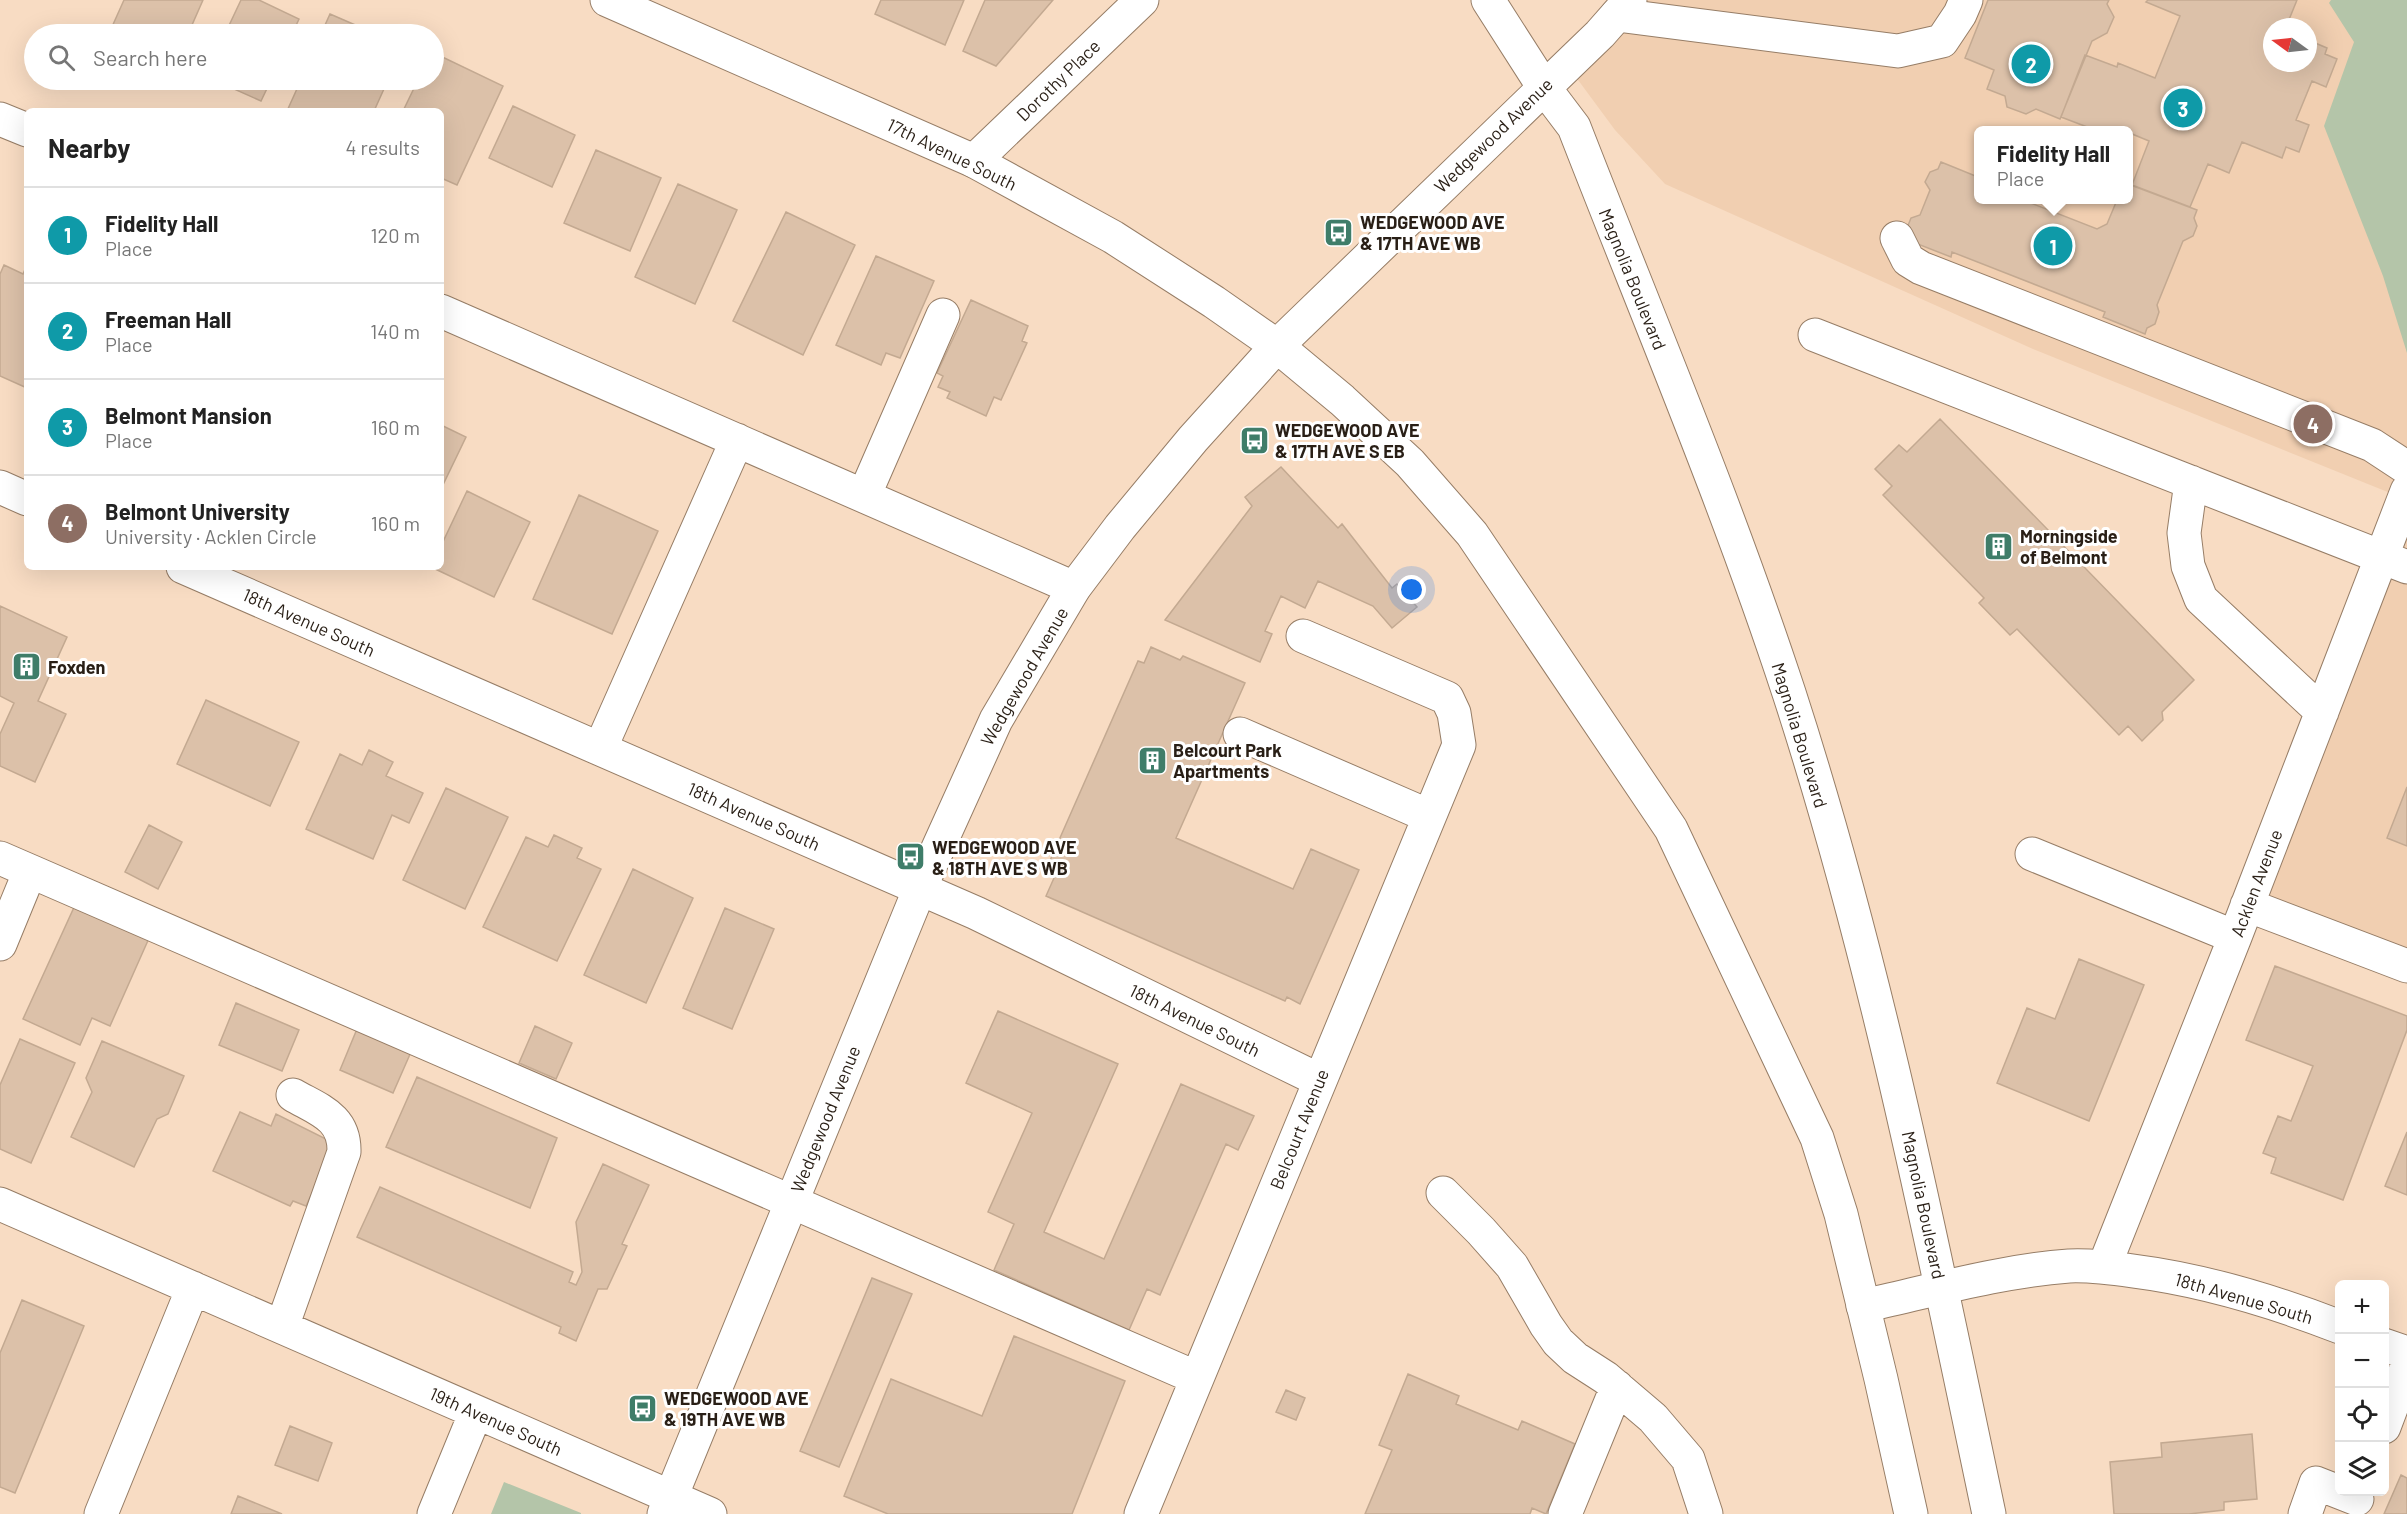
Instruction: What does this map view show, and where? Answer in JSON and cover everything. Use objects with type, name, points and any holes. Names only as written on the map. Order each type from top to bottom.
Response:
[{"type":"main road","name":"17th Avenue South","points":[[607,0],[974,161],[1113,237],[1214,302],[1276,346]]},
{"type":"main road","name":"Dorothy Place","points":[[974,161],[1142,0]]},
{"type":"main road","name":"Magnolia Boulevard","points":[[1488,0],[1544,86],[1574,127],[1736,537],[1790,695],[1851,905],[1904,1112],[1989,1514]]},
{"type":"main road","points":[[1624,7],[1898,51],[1942,41],[1960,14],[1966,0]]},
{"type":"main road","name":"Wedgewood Avenue","points":[[667,1505],[920,888],[996,720],[1074,588],[1120,527],[1193,439],[1276,346],[1600,34],[1624,7]]},
{"type":"main road","points":[[0,119],[24,129]]},
{"type":"main road","points":[[1897,238],[1908,260],[1921,268],[2372,445],[2406,486]]},
{"type":"main road","points":[[444,312],[1074,588]]},
{"type":"main road","points":[[864,496],[943,315]]},
{"type":"main road","points":[[1815,335],[2395,562]]},
{"type":"main road","points":[[1276,346],[1342,400],[1410,463],[1472,534],[1671,830],[1817,1138],[1841,1214],[1911,1514]]},
{"type":"main road","points":[[600,749],[737,440]]},
{"type":"main road","points":[[2191,482],[2184,533],[2188,566],[2201,599],[2322,712]]},
{"type":"main road","name":"Acklen Avenue","points":[[2104,1267],[2322,712],[2395,562],[2406,486]]},
{"type":"main road","points":[[0,488],[24,498]]},
{"type":"main road","name":"18th Avenue South","points":[[190,570],[976,913],[1319,1080]]},
{"type":"main road","name":"Belcourt Avenue","points":[[1141,1514],[1459,745],[1454,713],[1447,698],[1304,636]]},
{"type":"main road","points":[[1240,734],[1429,816]]},
{"type":"main road","points":[[2032,854],[2235,937]]},
{"type":"main road","points":[[0,858],[1197,1378]]},
{"type":"main road","points":[[0,944],[30,871]]},
{"type":"main road","points":[[2247,905],[2407,966]]},
{"type":"main road","points":[[282,1327],[344,1152],[342,1132],[337,1122],[293,1095]]},
{"type":"main road","points":[[1443,1193],[1496,1246],[1512,1266],[1558,1342],[1575,1358],[1617,1387],[1653,1418],[1688,1459],[1706,1514]]},
{"type":"main road","name":"19th Avenue South","points":[[0,1204],[476,1412],[667,1505],[710,1514]]},
{"type":"main road","name":"18th Avenue South","points":[[1863,1306],[2025,1271],[2072,1266],[2104,1267],[2166,1275],[2232,1290],[2335,1325]]},
{"type":"main road","points":[[101,1514],[193,1288]]},
{"type":"main road","points":[[2389,1346],[2407,1353]]},
{"type":"main road","points":[[2389,1416],[2407,1366]]},
{"type":"main road","points":[[1564,1514],[1617,1387]]},
{"type":"main road","points":[[434,1514],[476,1412]]},
{"type":"main road","points":[[2305,1514],[2316,1483],[2356,1502]]},
{"type":"shaded area","points":[[1626,0],[2407,0],[2407,966],[2247,905],[2405,499],[2033,349],[1665,184],[1615,130],[1567,65]]},
{"type":"green space","points":[[2331,0],[2407,0],[2407,353],[2383,276],[2324,126],[2354,42],[2329,3]]},
{"type":"green space","points":[[504,1482],[581,1513],[581,1514],[491,1514]]},
{"type":"building","points":[[124,0],[203,0],[192,24],[113,24]]},
{"type":"building","points":[[241,0],[259,0],[299,19],[297,24],[230,24]]},
{"type":"building","points":[[881,0],[964,0],[945,45],[875,14]]},
{"type":"building","points":[[985,0],[1053,0],[996,66],[963,51]]},
{"type":"building","points":[[1988,0],[2109,0],[2107,4],[2114,17],[2107,33],[2092,41],[2060,119],[2036,109],[2026,114],[2007,107],[2005,96],[1987,89],[1994,70],[1965,58]]},
{"type":"building","points":[[2148,0],[2297,0],[2290,18],[2263,18],[2263,72],[2317,72],[2317,44],[2327,48],[2325,54],[2337,59],[2326,87],[2312,81],[2296,120],[2309,125],[2299,152],[2286,147],[2282,158],[2242,142],[2229,173],[2208,164],[2190,207],[2133,185],[2149,141],[2133,134],[2133,126],[2085,126],[2061,117],[2085,55],[2117,67],[2118,63],[2155,78],[2180,16],[2146,2]]},
{"type":"building","points":[[330,14],[353,24],[326,24]]},
{"type":"building","points":[[444,58],[503,86],[457,185],[444,179],[444,108],[404,108],[413,90],[444,90]]},
{"type":"building","points":[[236,90],[266,90],[261,101]]},
{"type":"building","points":[[296,90],[383,90],[375,108],[288,108]]},
{"type":"building","points":[[513,106],[575,135],[552,187],[489,158]]},
{"type":"building","points":[[596,150],[661,178],[630,251],[564,223]]},
{"type":"building","points":[[1941,162],[1974,175],[1974,204],[2033,204],[2097,229],[2107,224],[2115,204],[2133,204],[2133,186],[2197,210],[2194,218],[2197,226],[2193,236],[2183,241],[2157,305],[2159,312],[2155,324],[2147,328],[2145,334],[2103,317],[2105,312],[1952,252],[1951,257],[1910,241],[1907,228],[1911,218],[1920,215],[1930,190],[1925,182],[1930,172],[1938,169]]},
{"type":"building","points":[[678,184],[737,210],[695,304],[635,277]]},
{"type":"building","points":[[786,212],[855,245],[803,355],[733,321]]},
{"type":"building","points":[[876,256],[934,281],[900,358],[886,353],[881,365],[836,345]]},
{"type":"building","points":[[4,265],[23,274],[24,272],[24,387],[0,376],[0,274]]},
{"type":"building","points":[[971,300],[1028,326],[1022,341],[1027,343],[1001,400],[994,397],[986,416],[947,398],[950,392],[938,387],[943,376],[937,373]]},
{"type":"building","name":"Morningside of Belmont","points":[[1940,419],[2194,680],[2162,712],[2163,720],[2142,741],[2128,726],[2119,735],[2017,629],[2010,635],[1979,603],[1984,598],[1883,495],[1892,486],[1875,469],[1899,445],[1907,452]]},
{"type":"building","points":[[444,426],[466,437],[444,483]]},
{"type":"building","points":[[1281,467],[1338,528],[1342,524],[1392,588],[1397,584],[1417,607],[1392,628],[1373,606],[1318,581],[1305,608],[1281,596],[1265,631],[1272,634],[1260,662],[1165,620],[1252,506],[1245,497]]},
{"type":"building","points":[[467,491],[530,522],[494,597],[437,570],[444,570],[444,540]]},
{"type":"building","points":[[579,495],[658,531],[612,634],[533,599]]},
{"type":"building","name":"Foxden","points":[[0,606],[67,637],[38,701],[66,714],[35,782],[0,766],[0,734],[14,703],[0,696]]},
{"type":"building","name":"Belcourt Park Apartments","points":[[1151,647],[1180,660],[1183,656],[1245,683],[1176,838],[1293,889],[1311,849],[1359,870],[1300,1004],[1287,997],[1285,1001],[1046,896],[1058,869],[1048,865],[1138,661],[1144,663]]},
{"type":"building","points":[[206,700],[299,742],[270,806],[177,764]]},
{"type":"building","points":[[369,750],[393,762],[386,776],[423,793],[409,823],[392,815],[373,859],[306,829],[340,754],[362,765]]},
{"type":"building","points":[[2407,787],[2407,846],[2387,838]]},
{"type":"building","points":[[446,788],[508,817],[465,909],[403,880]]},
{"type":"building","points":[[149,825],[182,842],[158,889],[125,872]]},
{"type":"building","points":[[554,835],[582,848],[577,858],[601,869],[557,961],[483,927],[526,837],[548,847]]},
{"type":"building","points":[[633,869],[693,898],[646,1003],[584,975]]},
{"type":"building","points":[[76,903],[150,936],[110,1026],[92,1018],[80,1045],[23,1019]]},
{"type":"building","points":[[725,908],[774,929],[732,1029],[683,1008]]},
{"type":"building","points":[[2079,959],[2144,985],[2089,1121],[1997,1083],[2027,1008],[2055,1019]]},
{"type":"building","points":[[2275,966],[2407,1016],[2407,1030],[2343,1200],[2271,1173],[2276,1158],[2263,1153],[2278,1116],[2291,1121],[2313,1066],[2246,1040]]},
{"type":"building","points":[[236,1003],[299,1030],[282,1071],[219,1045]]},
{"type":"building","points":[[998,1011],[1118,1064],[1044,1232],[1104,1259],[1181,1084],[1254,1116],[1238,1150],[1226,1144],[1160,1295],[1147,1289],[1129,1330],[994,1270],[1014,1224],[988,1212],[1032,1113],[966,1083]]},
{"type":"building","points":[[535,1026],[572,1043],[556,1079],[519,1063]]},
{"type":"building","points":[[357,1029],[411,1052],[393,1093],[340,1070]]},
{"type":"building","points":[[20,1039],[75,1063],[31,1163],[0,1149],[0,1085]]},
{"type":"building","points":[[102,1041],[184,1076],[168,1114],[157,1119],[134,1167],[71,1137],[92,1092],[86,1078]]},
{"type":"building","points":[[417,1077],[557,1138],[530,1208],[386,1147]]},
{"type":"building","points":[[240,1112],[271,1126],[276,1114],[326,1139],[330,1150],[328,1158],[306,1206],[293,1201],[290,1206],[213,1171]]},
{"type":"building","points":[[2407,1132],[2407,1195],[2385,1186]]},
{"type":"building","points":[[603,1164],[649,1185],[622,1244],[627,1246],[607,1289],[598,1289],[576,1341],[559,1333],[561,1327],[357,1237],[380,1187],[573,1272],[569,1282],[576,1285],[582,1272],[576,1222]]},
{"type":"building","points":[[872,1278],[912,1294],[839,1467],[800,1451]]},
{"type":"building","points":[[22,1300],[84,1326],[15,1493],[0,1487],[0,1353]]},
{"type":"building","points":[[1014,1336],[1125,1381],[1072,1514],[888,1514],[844,1496],[891,1379],[982,1416]]},
{"type":"building","points":[[1408,1374],[1459,1396],[1456,1404],[1518,1430],[1522,1421],[1575,1444],[1546,1514],[1532,1508],[1530,1514],[1365,1514],[1392,1450],[1379,1445]]},
{"type":"building","points":[[1286,1390],[1305,1398],[1296,1420],[1276,1412]]},
{"type":"building","points":[[290,1426],[332,1443],[318,1481],[275,1465]]},
{"type":"building","points":[[2252,1434],[2257,1499],[2224,1502],[2224,1510],[2189,1514],[2114,1514],[2110,1462],[2162,1457],[2161,1443]]},
{"type":"building","points":[[2401,1475],[2407,1478],[2407,1514],[2384,1514]]},
{"type":"building","points":[[238,1496],[282,1514],[231,1514]]},
{"type":"place","name":"Freeman Hall","points":[[2031,64]]},
{"type":"place","name":"Belmont Mansion","points":[[2183,108]]},
{"type":"place","name":"WEDGEWOOD AVE & 17TH AVE WB","points":[[1339,232]]},
{"type":"place","name":"Fidelity Hall","points":[[2053,246]]},
{"type":"place","name":"Belmont University","points":[[2313,424]]},
{"type":"place","name":"WEDGEWOOD AVE & 17TH AVE S EB","points":[[1254,440]]},
{"type":"place","name":"Morningside of Belmont","points":[[1999,546]]},
{"type":"place","name":"Foxden","points":[[27,667]]},
{"type":"place","name":"Belcourt Park Apartments","points":[[1152,760]]},
{"type":"place","name":"WEDGEWOOD AVE & 18TH AVE S WB","points":[[911,857]]},
{"type":"place","name":"WEDGEWOOD AVE & 19TH AVE WB","points":[[643,1408]]}]
